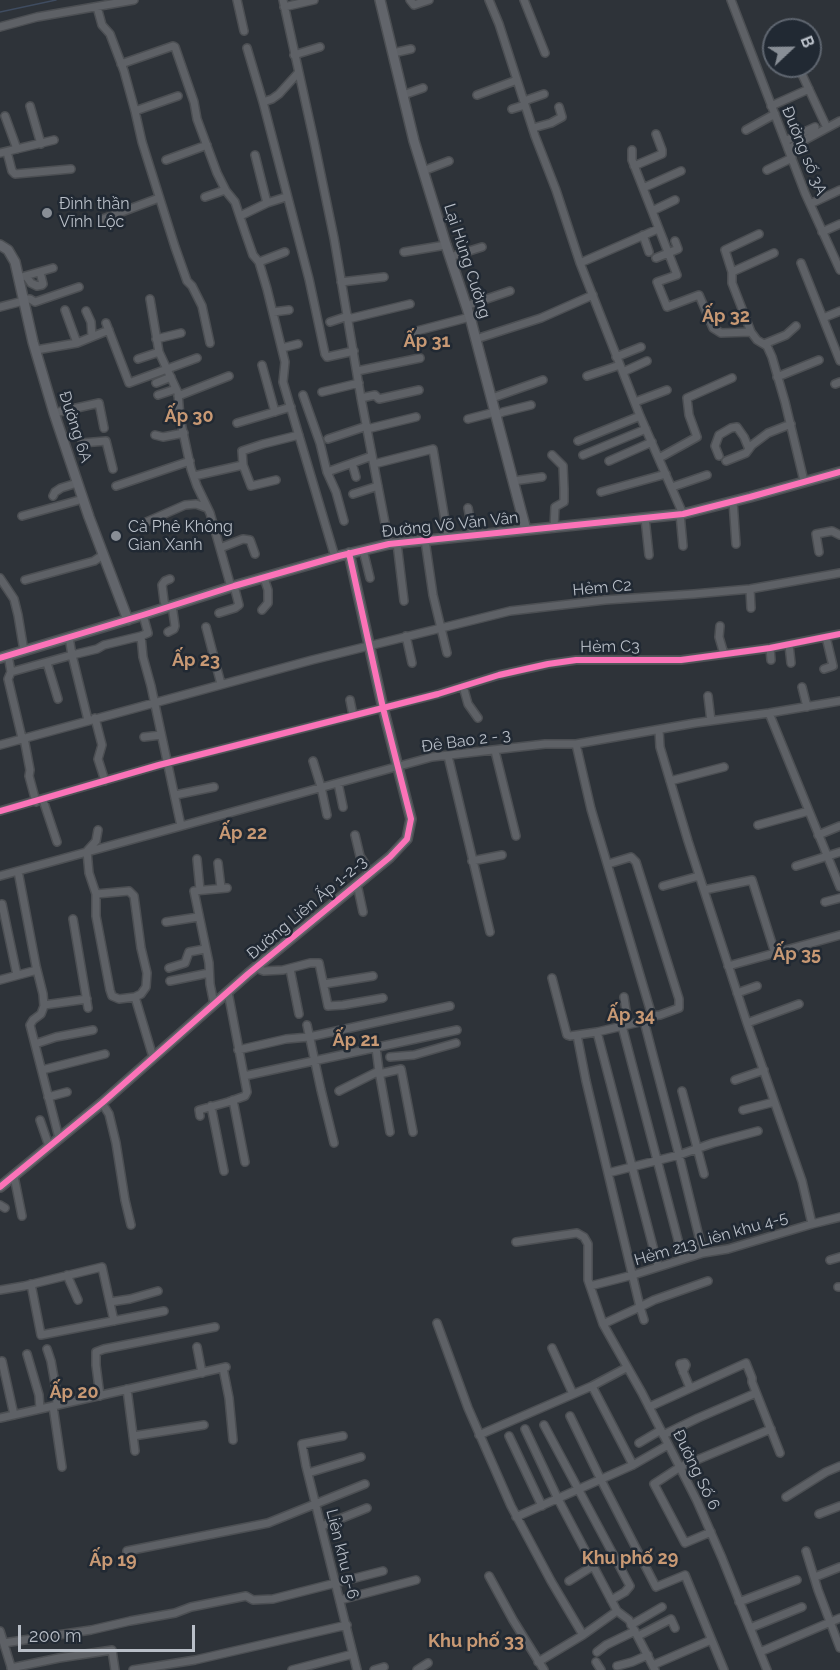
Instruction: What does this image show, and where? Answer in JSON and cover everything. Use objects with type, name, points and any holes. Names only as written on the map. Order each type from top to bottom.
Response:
[{"type":"street","points":[[0,27],[38,17],[134,0]]},
{"type":"street","points":[[237,0],[244,31]]},
{"type":"street","points":[[314,0],[284,3],[314,141],[378,486],[393,544],[404,601]]},
{"type":"street","name":"Lại Hùng Cường","points":[[380,0],[423,171],[470,318],[526,530]]},
{"type":"street","points":[[410,0],[414,5],[429,0]]},
{"type":"street","points":[[489,0],[580,263],[640,416],[672,487],[681,514],[683,546]]},
{"type":"street","points":[[524,0],[544,53]]},
{"type":"street","name":"Đường số 3A","points":[[730,0],[810,204],[839,266]]},
{"type":"street","points":[[98,7],[102,25],[110,34],[121,64],[159,198],[188,281],[202,306],[210,343]]},
{"type":"street","points":[[121,64],[174,46],[217,173],[225,190],[235,202],[258,262],[285,362],[283,382],[335,557]]},
{"type":"street","points":[[294,55],[320,47]]},
{"type":"street","points":[[247,48],[309,279],[325,354],[327,357],[354,351]]},
{"type":"street","points":[[393,53],[411,49]]},
{"type":"street","points":[[263,102],[279,94],[298,73]]},
{"type":"street","points":[[804,78],[827,128]]},
{"type":"street","points":[[477,95],[517,80]]},
{"type":"street","points":[[403,95],[423,88]]},
{"type":"street","points":[[771,106],[809,89]]},
{"type":"street","points":[[512,109],[544,94]]},
{"type":"street","points":[[135,111],[178,96]]},
{"type":"street","points":[[30,106],[41,144]]},
{"type":"street","points":[[533,128],[562,117],[559,107]]},
{"type":"street","points":[[746,130],[775,114]]},
{"type":"street","points":[[5,116],[17,150]]},
{"type":"street","points":[[788,149],[840,121]]},
{"type":"street","points":[[785,141],[815,127]]},
{"type":"street","points":[[634,166],[662,154],[656,134]]},
{"type":"street","points":[[54,140],[3,152],[15,174],[71,169]]},
{"type":"street","points":[[166,160],[207,145]]},
{"type":"street","points":[[632,150],[634,166],[677,275],[657,282],[667,307],[699,294],[716,331],[721,333],[751,332]]},
{"type":"street","points":[[255,155],[267,203]]},
{"type":"street","points":[[767,170],[792,158]]},
{"type":"street","points":[[423,171],[449,161]]},
{"type":"street","points":[[643,188],[681,171]]},
{"type":"street","points":[[205,197],[225,190]]},
{"type":"street","points":[[810,204],[840,190]]},
{"type":"street","points":[[240,216],[286,196]]},
{"type":"street","points":[[103,219],[159,198]]},
{"type":"street","points":[[652,211],[675,200]]},
{"type":"street","points":[[822,232],[840,224]]},
{"type":"street","points":[[580,263],[658,229]]},
{"type":"street","points":[[759,234],[725,250],[732,272],[732,283],[751,332],[757,340],[767,346],[771,357],[791,424],[804,481]]},
{"type":"street","points":[[643,235],[649,252]]},
{"type":"street","points":[[656,258],[678,249],[675,240]]},
{"type":"street","name":"Đường 6A","points":[[0,245],[8,250],[22,277],[23,300],[54,413],[77,483],[128,620]]},
{"type":"street","points":[[404,252],[446,245]]},
{"type":"street","points":[[450,257],[482,247]]},
{"type":"street","points":[[258,262],[285,252]]},
{"type":"street","points":[[732,272],[774,253]]},
{"type":"street","points":[[801,263],[823,318],[836,339],[840,361]]},
{"type":"street","points":[[22,277],[53,268]]},
{"type":"street","points":[[22,277],[37,286],[42,285],[40,272]]},
{"type":"street","points":[[341,282],[384,277]]},
{"type":"street","points":[[0,306],[30,299],[35,302],[79,287]]},
{"type":"street","points":[[466,306],[510,291]]},
{"type":"street","points":[[476,339],[542,318],[593,295]]},
{"type":"street","points":[[150,299],[159,352],[177,392],[194,476],[239,605],[219,613]]},
{"type":"street","points":[[330,322],[410,304]]},
{"type":"street","points":[[65,310],[77,343]]},
{"type":"street","points":[[273,312],[289,310]]},
{"type":"street","points":[[86,311],[91,322],[92,336]]},
{"type":"street","points":[[823,318],[840,311]]},
{"type":"street","points":[[414,332],[470,318]]},
{"type":"street","points":[[764,344],[786,335],[796,326]]},
{"type":"street","points":[[36,350],[77,343],[107,327],[129,383],[197,358]]},
{"type":"street","points":[[156,339],[182,333]]},
{"type":"street","points":[[282,348],[298,344]]},
{"type":"street","points":[[616,357],[641,346]]},
{"type":"street","points":[[138,359],[159,352]]},
{"type":"street","points":[[357,371],[420,358]]},
{"type":"street","points":[[777,377],[819,360]]},
{"type":"street","points":[[587,376],[647,361]]},
{"type":"street","points":[[262,365],[274,412]]},
{"type":"street","points":[[158,395],[177,392],[229,376]]},
{"type":"street","points":[[156,383],[171,377]]},
{"type":"street","points":[[659,458],[697,437],[689,415],[687,398],[732,378]]},
{"type":"street","points":[[492,398],[543,381]]},
{"type":"street","points":[[322,392],[359,383]]},
{"type":"street","points":[[361,398],[375,395],[379,399],[419,390]]},
{"type":"street","points":[[635,402],[667,390]]},
{"type":"street","points":[[303,395],[344,521]]},
{"type":"street","points":[[54,413],[99,403],[104,428]]},
{"type":"street","points":[[468,419],[531,405]]},
{"type":"street","points":[[237,423],[291,407]]},
{"type":"street","points":[[578,441],[640,416]]},
{"type":"street","points":[[327,440],[416,417]]},
{"type":"street","points":[[726,461],[746,453],[768,433],[791,424]]},
{"type":"street","points":[[719,456],[715,446],[719,435],[731,428],[737,427],[749,449]]},
{"type":"street","points":[[583,455],[646,429]]},
{"type":"street","points":[[155,435],[184,433]]},
{"type":"street","points":[[276,480],[251,486],[243,465],[242,451],[299,435]]},
{"type":"street","points":[[82,443],[106,441],[113,469]]},
{"type":"street","points":[[609,461],[652,442]]},
{"type":"street","points":[[374,464],[433,449],[448,538]]},
{"type":"street","points":[[552,455],[562,466],[564,489],[564,502],[555,507],[554,528]]},
{"type":"street","points":[[327,472],[372,456]]},
{"type":"street","points":[[116,486],[190,461]]},
{"type":"street","points":[[352,463],[356,477]]},
{"type":"street","points":[[194,476],[243,465]]},
{"type":"street","name":"Đường Võ Văn Vân","points":[[2,655],[24,651],[349,553],[425,540],[681,514],[840,472]]},
{"type":"street","points":[[601,492],[666,474]]},
{"type":"street","points":[[672,487],[706,475]]},
{"type":"street","points":[[513,481],[542,477]]},
{"type":"street","points":[[53,496],[55,492],[77,483]]},
{"type":"street","points":[[352,494],[378,486]]},
{"type":"street","points":[[22,516],[83,499]]},
{"type":"street","points":[[733,501],[736,543]]},
{"type":"street","points":[[144,523],[185,505],[196,504],[207,508]]},
{"type":"street","points":[[468,508],[473,535]]},
{"type":"street","points":[[645,518],[649,555]]},
{"type":"street","points":[[819,552],[816,534],[832,531],[840,535]]},
{"type":"street","points":[[220,548],[243,539],[250,540],[255,554]]},
{"type":"street","points":[[425,540],[433,595],[447,653]]},
{"type":"street","points":[[363,550],[370,578]]},
{"type":"street","name":"Đường Liên Ấp 1-2-3","points":[[0,1187],[102,1103],[256,968],[390,857],[407,839],[411,819],[383,708],[349,553]]},
{"type":"street","points":[[25,580],[94,561],[104,555]]},
{"type":"street","name":"Hẻm C2","points":[[0,745],[220,684],[510,610],[750,589],[840,573]]},
{"type":"street","points":[[262,610],[268,603],[268,590],[264,578]]},
{"type":"street","points":[[168,632],[175,626],[169,606],[164,601],[162,585],[170,579]]},
{"type":"street","points":[[1,582],[14,599],[24,651]]},
{"type":"street","points":[[750,589],[751,608]]},
{"type":"street","points":[[57,842],[29,776],[30,770],[8,679],[12,672],[148,633],[143,615]]},
{"type":"street","points":[[720,626],[719,637],[724,654]]},
{"type":"street","points":[[206,627],[220,684]]},
{"type":"street","name":"Hẻm C3","points":[[0,811],[353,714],[548,664],[576,660],[681,660],[789,645],[840,634]]},
{"type":"street","points":[[141,636],[143,657],[181,826]]},
{"type":"street","points":[[406,636],[412,663]]},
{"type":"street","points":[[69,637],[72,655],[102,746],[98,759],[105,781]]},
{"type":"street","points":[[824,669],[833,666],[826,637]]},
{"type":"street","points":[[789,645],[791,663]]},
{"type":"street","points":[[770,648],[771,660]]},
{"type":"street","points":[[2,655],[12,672]]},
{"type":"street","points":[[47,663],[58,699]]},
{"type":"street","points":[[463,686],[468,704],[478,718]]},
{"type":"street","points":[[802,687],[807,707]]},
{"type":"street","points":[[708,696],[711,721]]},
{"type":"street","points":[[350,700],[353,714]]},
{"type":"street","name":"Đê Bao 2 - 3","points":[[0,876],[432,757],[545,744],[576,744],[840,701]]},
{"type":"street","points":[[769,713],[818,835],[837,870],[840,887]]},
{"type":"street","points":[[659,730],[660,747],[699,876],[802,1181],[813,1224]]},
{"type":"street","points":[[144,737],[161,735]]},
{"type":"street","points":[[576,744],[591,809],[652,1016]]},
{"type":"street","points":[[495,751],[516,837]]},
{"type":"street","points":[[448,756],[490,932]]},
{"type":"street","points":[[313,761],[327,815]]},
{"type":"street","points":[[670,781],[724,767]]},
{"type":"street","points":[[338,783],[343,807]]},
{"type":"street","points":[[175,795],[214,787]]},
{"type":"street","points":[[758,825],[809,812]]},
{"type":"street","points":[[818,835],[840,826]]},
{"type":"street","points":[[96,894],[129,891],[134,896],[147,973],[146,987],[141,994],[135,997],[119,999],[112,996],[96,916],[96,894],[89,873],[87,851],[96,841],[98,830]]},
{"type":"street","points":[[355,835],[360,856],[369,874]]},
{"type":"street","points":[[796,866],[840,852]]},
{"type":"street","points":[[472,861],[502,855]]},
{"type":"street","points":[[552,978],[567,1035],[570,1036],[625,1025],[680,1008],[636,861],[631,857],[608,864]]},
{"type":"street","points":[[197,859],[200,890]]},
{"type":"street","points":[[214,1004],[209,963],[194,891],[224,888],[218,863]]},
{"type":"street","points":[[18,870],[44,1005],[41,1014],[30,1025],[59,1138]]},
{"type":"street","points":[[663,886],[699,876]]},
{"type":"street","points":[[704,890],[752,880],[776,953]]},
{"type":"street","points":[[357,884],[363,912]]},
{"type":"street","points":[[825,902],[840,898]]},
{"type":"street","points":[[2,904],[17,975]]},
{"type":"street","points":[[166,922],[198,917]]},
{"type":"street","points":[[73,919],[88,1008]]},
{"type":"street","points":[[728,966],[840,935]]},
{"type":"street","points":[[169,968],[185,963],[189,952],[205,949]]},
{"type":"street","points":[[256,968],[264,971],[290,969],[319,963],[328,1006],[383,998]]},
{"type":"street","points":[[290,969],[299,1014]]},
{"type":"street","points":[[0,980],[37,970]]},
{"type":"street","points":[[170,981],[209,973]]},
{"type":"street","points":[[324,984],[373,975]]},
{"type":"street","points":[[737,993],[757,986]]},
{"type":"street","points":[[200,1116],[199,1110],[233,1101],[245,1096],[247,1092],[228,992]]},
{"type":"street","points":[[135,997],[153,1057]]},
{"type":"street","points":[[624,997],[625,1025],[683,1259]]},
{"type":"street","points":[[44,1005],[87,999]]},
{"type":"street","points":[[747,1023],[799,1005]]},
{"type":"street","points":[[238,1050],[450,1006]]},
{"type":"street","points":[[644,1020],[703,1253]]},
{"type":"street","points":[[307,1025],[334,1143]]},
{"type":"street","points":[[35,1044],[93,1030]]},
{"type":"street","points":[[244,1076],[457,1030]]},
{"type":"street","points":[[597,1032],[658,1266]]},
{"type":"street","points":[[577,1035],[644,1320]]},
{"type":"street","points":[[410,1040],[414,1055]]},
{"type":"street","points":[[390,1057],[414,1055],[456,1043]]},
{"type":"street","points":[[376,1048],[390,1132]]},
{"type":"street","points":[[42,1070],[105,1054]]},
{"type":"street","points":[[339,1092],[379,1072],[401,1069],[413,1132]]},
{"type":"street","points":[[735,1080],[764,1071]]},
{"type":"street","points":[[682,1091],[704,1174]]},
{"type":"street","points":[[48,1097],[68,1092]]},
{"type":"street","points":[[233,1101],[245,1162]]},
{"type":"street","points":[[743,1110],[774,1102]]},
{"type":"street","points":[[102,1103],[109,1114],[116,1143],[131,1224]]},
{"type":"street","points":[[212,1106],[224,1171]]},
{"type":"street","points":[[40,1120],[49,1146]]},
{"type":"street","points":[[608,1173],[679,1155],[758,1131]]},
{"type":"street","points":[[14,1176],[22,1216]]},
{"type":"street","name":"Hẻm 213 Liên khu 4-5","points":[[590,1286],[703,1253],[728,1249],[840,1218]]},
{"type":"street","name":"Đường Số 6","points":[[516,1242],[577,1233],[584,1237],[588,1244],[588,1280],[603,1324],[662,1432],[711,1532],[767,1670]]},
{"type":"street","points":[[830,1260],[840,1257]]},
{"type":"street","points":[[0,1288],[31,1284],[102,1267],[114,1321]]},
{"type":"street","points":[[67,1275],[78,1300]]},
{"type":"street","points":[[603,1324],[654,1300],[708,1281]]},
{"type":"street","points":[[31,1284],[41,1335],[164,1311]]},
{"type":"street","points":[[110,1302],[158,1291]]},
{"type":"street","points":[[437,1323],[468,1408],[516,1517],[550,1581],[583,1635]]},
{"type":"street","points":[[100,1395],[96,1352],[214,1327]]},
{"type":"street","points":[[197,1347],[202,1373]]},
{"type":"street","points":[[552,1348],[573,1394]]},
{"type":"street","points":[[47,1349],[53,1371],[62,1467]]},
{"type":"street","points":[[27,1354],[39,1395],[40,1409]]},
{"type":"street","points":[[2,1361],[14,1415]]},
{"type":"street","points":[[649,1407],[741,1365],[752,1382],[780,1453]]},
{"type":"street","points":[[0,1418],[225,1367],[232,1440]]},
{"type":"street","points":[[479,1435],[592,1386],[626,1368]]},
{"type":"street","points":[[683,1372],[690,1388]]},
{"type":"street","points":[[592,1386],[633,1466]]},
{"type":"street","points":[[127,1389],[135,1450]]},
{"type":"street","points":[[639,1443],[756,1393]]},
{"type":"street","points":[[570,1416],[656,1587],[685,1575],[724,1670]]},
{"type":"street","points":[[133,1436],[204,1425]]},
{"type":"street","points":[[544,1425],[630,1586],[625,1592],[611,1600]]},
{"type":"street","points":[[711,1532],[686,1543],[654,1484],[680,1467],[771,1428]]},
{"type":"street","points":[[525,1429],[558,1499],[611,1600],[617,1611],[629,1620],[654,1668],[711,1640]]},
{"type":"street","name":"Liên khu 5-6","points":[[343,1436],[302,1444],[357,1670]]},
{"type":"street","points":[[509,1436],[542,1506]]},
{"type":"street","points":[[516,1517],[633,1466],[668,1445]]},
{"type":"street","points":[[308,1473],[361,1457]]},
{"type":"street","points":[[786,1497],[840,1466]]},
{"type":"street","points":[[128,1551],[268,1523],[365,1484]]},
{"type":"street","points":[[819,1514],[840,1506]]},
{"type":"street","points":[[322,1526],[367,1508]]},
{"type":"street","points":[[806,1551],[840,1648]]},
{"type":"street","points":[[569,1581],[593,1566]]},
{"type":"street","points":[[815,1576],[840,1567]]},
{"type":"street","points":[[3,1643],[91,1630],[246,1596],[253,1600],[273,1599],[383,1571]]},
{"type":"street","points":[[489,1576],[544,1670]]},
{"type":"street","points":[[340,1600],[416,1580]]},
{"type":"street","points":[[740,1602],[796,1580]]},
{"type":"street","points":[[635,1630],[662,1607]]},
{"type":"street","points":[[750,1628],[802,1607]]},
{"type":"street","points":[[538,1662],[617,1611]]},
{"type":"street","points":[[760,1652],[840,1618]]},
{"type":"street","points":[[597,1652],[635,1630],[671,1619],[675,1628]]},
{"type":"street","points":[[133,1670],[195,1660],[347,1625]]},
{"type":"street","points":[[0,1631],[11,1669],[59,1658],[112,1650],[115,1670]]},
{"type":"street","points":[[292,1670],[353,1654]]},
{"type":"street","points":[[624,1655],[628,1663]]},
{"type":"street","points":[[617,1666],[648,1655]]},
{"type":"street","points":[[195,1660],[196,1670]]},
{"type":"street","points":[[596,1662],[601,1670]]},
{"type":"street","points":[[417,1670],[428,1663]]},
{"type":"street","points":[[374,1670],[384,1667]]},
{"type":"waterway","points":[[0,12],[56,0]]},
{"type":"cycle path","points":[[0,658],[234,586],[389,544],[683,514],[840,472]]},
{"type":"cycle path","points":[[0,1187],[102,1103],[248,974],[390,857],[407,839],[411,819],[383,708],[349,553]]},
{"type":"cycle path","points":[[0,811],[159,765],[548,664],[576,660],[681,660],[770,648],[840,634]]},
{"type":"place","name":"Đình thần Vĩnh Lộc","points":[[47,213]]},
{"type":"place","name":"Cà Phê Không Gian Xanh","points":[[116,536]]},
{"type":"district","name":"Ấp 32","points":[[726,317]]},
{"type":"district","name":"Ấp 31","points":[[427,342]]},
{"type":"district","name":"Ấp 30","points":[[189,417]]},
{"type":"district","name":"Ấp 23","points":[[196,661]]},
{"type":"district","name":"Ấp 22","points":[[243,834]]},
{"type":"district","name":"Ấp 35","points":[[797,955]]},
{"type":"district","name":"Ấp 34","points":[[631,1016]]},
{"type":"district","name":"Ấp 21","points":[[356,1041]]},
{"type":"district","name":"Ấp 20","points":[[74,1393]]},
{"type":"district","name":"Khu phố 29","points":[[630,1559]]},
{"type":"district","name":"Ấp 19","points":[[113,1561]]},
{"type":"district","name":"Khu phố 33","points":[[476,1642]]}]
